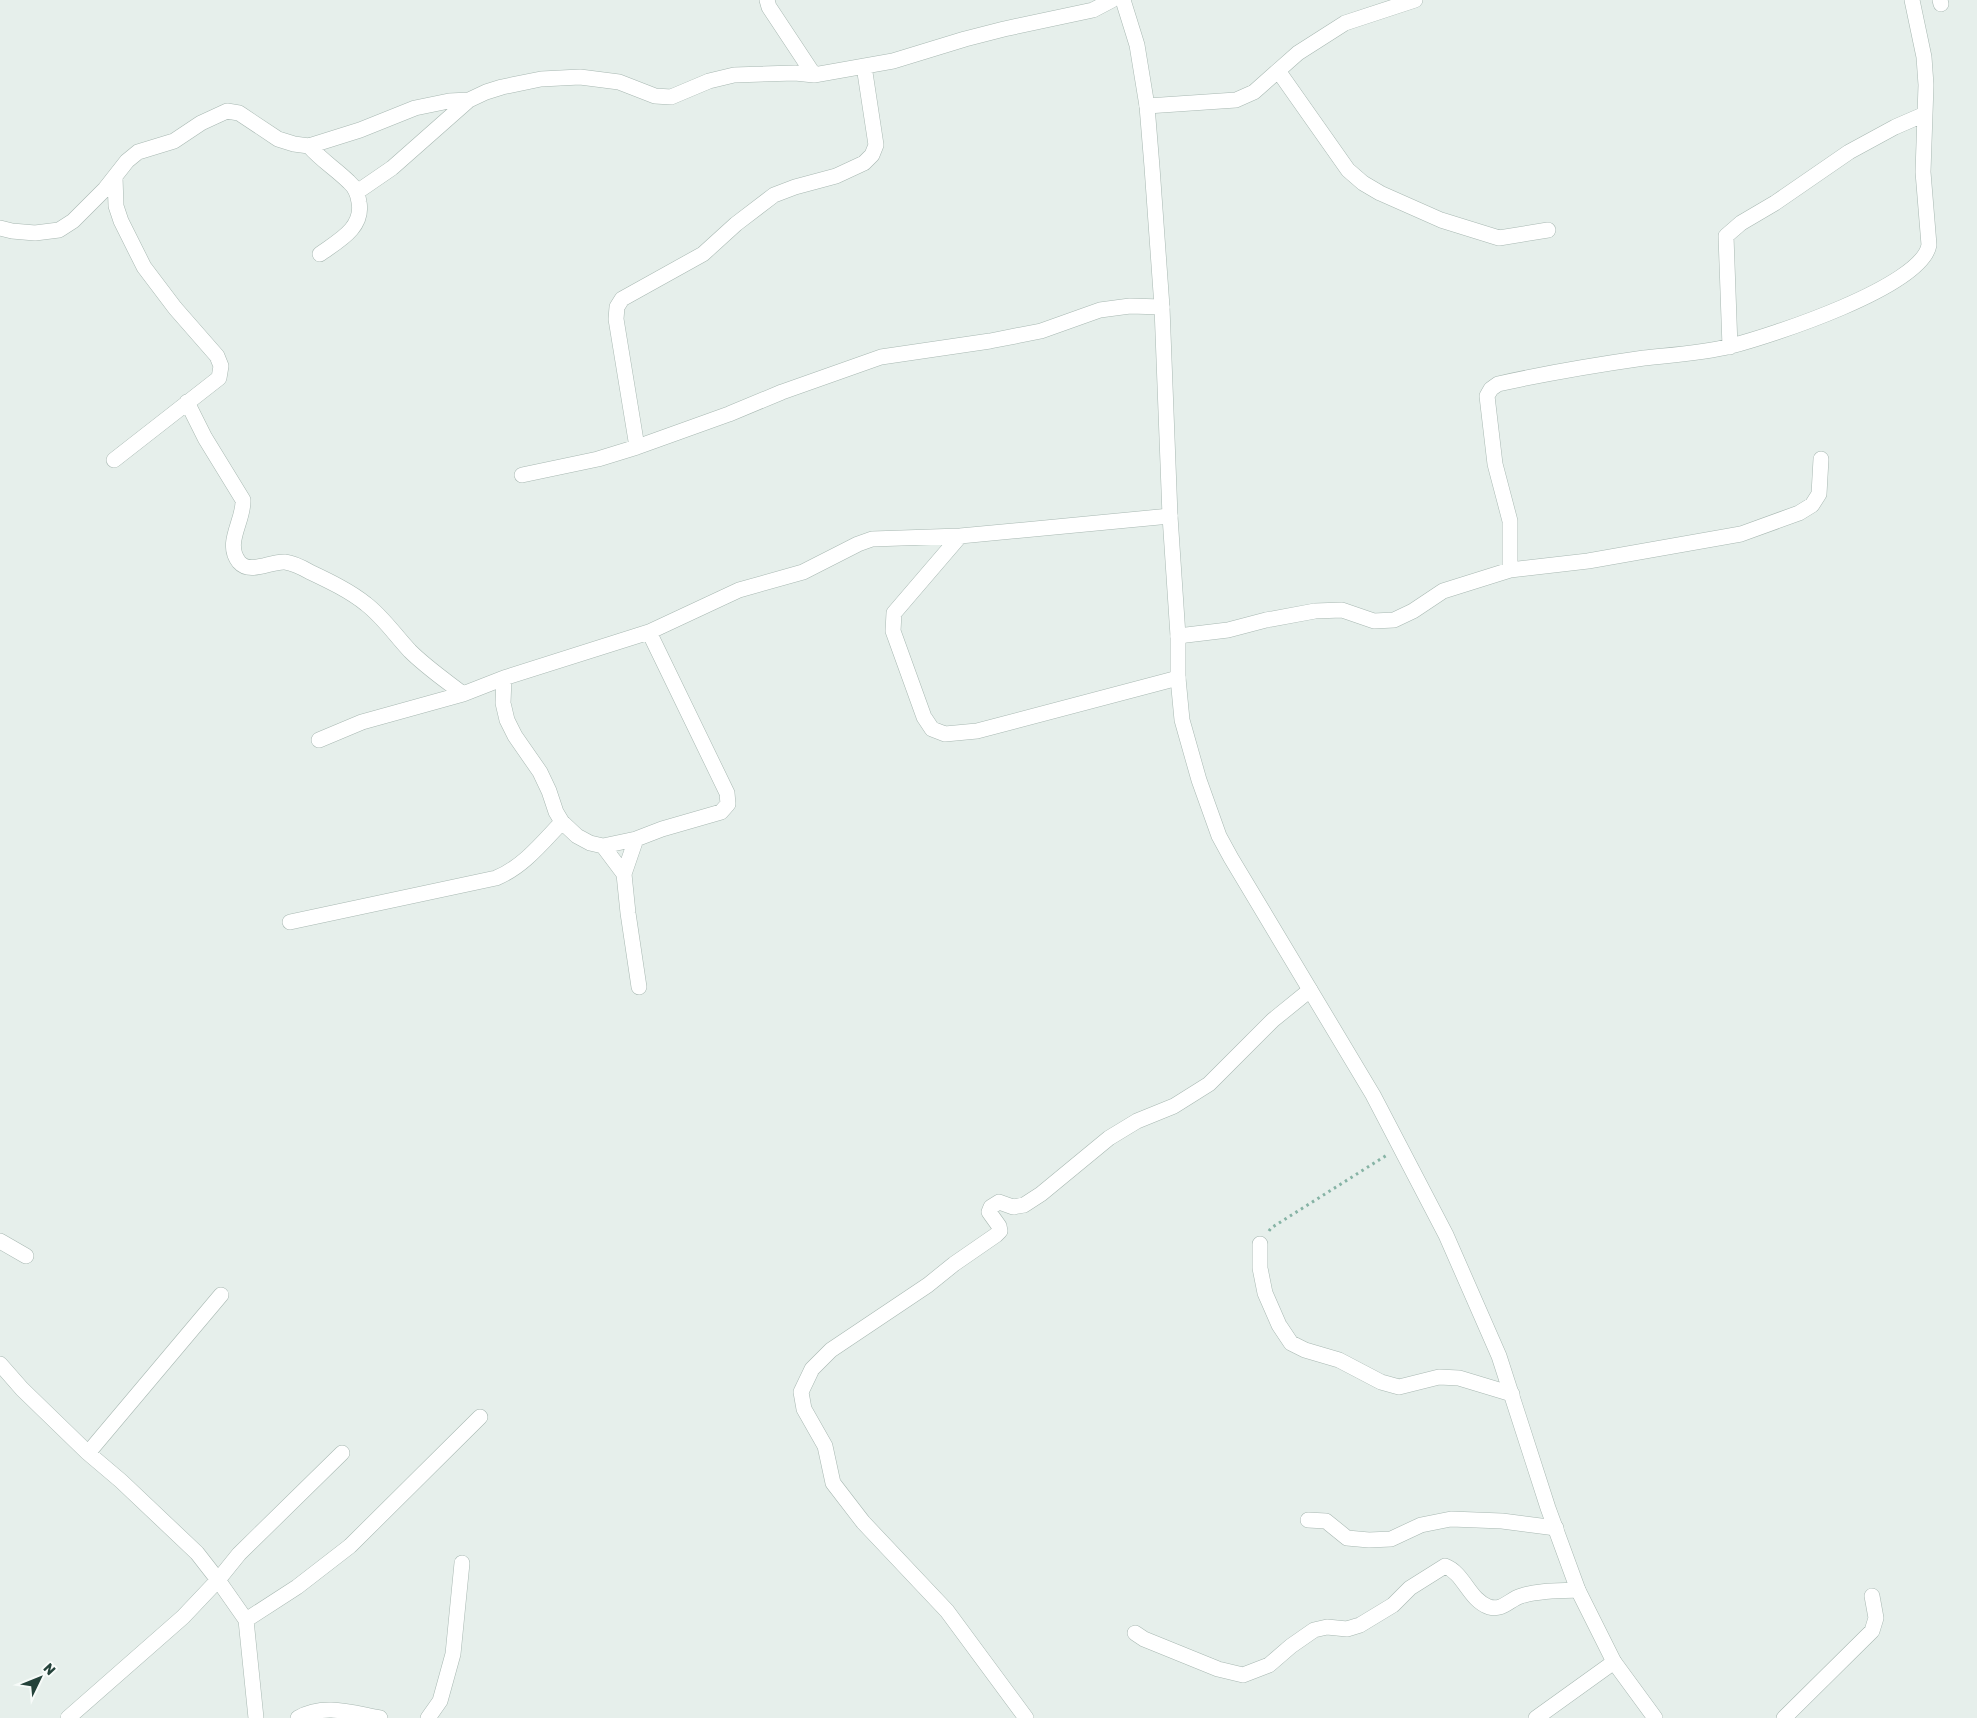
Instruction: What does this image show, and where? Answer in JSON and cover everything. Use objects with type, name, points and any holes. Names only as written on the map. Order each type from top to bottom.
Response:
[{"type":"street","points":[[767,0],[769,8],[814,75]]},
{"type":"street","points":[[357,192],[392,168],[469,100],[502,87],[528,81],[560,77],[580,77],[612,81],[664,98],[734,74],[795,73],[814,75],[893,61],[965,38],[1093,10],[1112,0]]},
{"type":"street","points":[[1123,0],[1137,45],[1147,106],[1162,307],[1170,516],[1178,636],[1178,678],[1182,720],[1199,780],[1219,836],[1256,902],[1373,1095],[1446,1235],[1499,1356],[1578,1590],[1614,1662],[1655,1718]]},
{"type":"street","points":[[1147,106],[1236,100],[1254,92],[1298,53],[1345,23],[1415,0]]},
{"type":"street","points":[[1510,570],[1510,521],[1495,464],[1489,425],[1487,396],[1491,389],[1498,384],[1596,365],[1730,347],[1832,313],[1905,275],[1928,252],[1923,172],[1924,57],[1912,0]]},
{"type":"street","points":[[638,447],[616,319],[617,307],[622,299],[702,254],[736,224],[774,195],[795,186],[836,176],[864,163],[872,155],[876,145],[864,66]]},
{"type":"street","points":[[1278,72],[1348,170],[1371,188],[1441,220],[1499,238],[1548,230]]},
{"type":"street","points":[[0,228],[35,233],[59,230],[73,221],[105,190],[127,161],[138,152],[174,141],[201,123],[227,111],[239,113],[278,139],[309,146],[360,130],[415,108],[448,101],[469,100]]},
{"type":"street","points":[[1730,347],[1726,236],[1849,152],[1895,127],[1925,114]]},
{"type":"street","points":[[309,146],[319,158],[351,183],[357,192],[360,208],[359,218],[350,233],[320,254]]},
{"type":"street","points":[[114,460],[219,378],[221,372],[220,360],[175,308],[144,267],[121,221],[116,206],[115,177]]},
{"type":"street","points":[[522,476],[598,459],[638,447],[729,414],[782,392],[881,357],[990,341],[1041,331],[1100,310],[1130,306],[1162,307]]},
{"type":"street","points":[[186,402],[205,438],[243,500],[243,508],[232,546],[233,554],[243,566],[251,568],[285,562],[342,588],[365,603],[394,630],[409,650],[462,694]]},
{"type":"street","points":[[1178,636],[1228,630],[1266,620],[1315,611],[1342,610],[1374,621],[1394,620],[1414,611],[1443,591],[1510,570],[1588,561],[1741,534],[1800,513],[1812,505],[1819,494],[1821,459]]},
{"type":"street","points":[[319,740],[362,722],[462,694],[504,678],[648,632],[739,590],[803,572],[858,544],[872,539],[960,536],[1170,516]]},
{"type":"street","points":[[960,536],[894,614],[893,631],[924,717],[932,729],[945,734],[977,731],[1178,678]]},
{"type":"street","points":[[504,678],[503,704],[506,720],[540,772],[562,822],[577,836],[590,843],[603,846],[636,839],[721,812],[728,804],[726,792],[648,632]]},
{"type":"street","points":[[290,922],[496,878],[511,872],[524,861],[562,822]]},
{"type":"street","points":[[636,839],[624,874],[639,987]]},
{"type":"street","points":[[603,846],[624,874]]},
{"type":"street","points":[[1026,1718],[947,1611],[863,1522],[832,1483],[825,1446],[804,1408],[801,1392],[812,1369],[831,1350],[928,1285],[954,1264],[996,1235],[1000,1231],[999,1226],[989,1212],[991,1207],[999,1202],[1013,1207],[1024,1205],[1041,1194],[1109,1138],[1137,1121],[1174,1106],[1209,1084],[1273,1020],[1310,990]]},
{"type":"street","points":[[0,1241],[26,1256]]},
{"type":"street","points":[[1260,1244],[1260,1268],[1265,1293],[1279,1325],[1291,1343],[1305,1350],[1339,1360],[1381,1382],[1399,1387],[1439,1377],[1459,1378],[1512,1394]]},
{"type":"street","points":[[88,1454],[221,1295]]},
{"type":"street","points":[[0,1364],[88,1454],[197,1553],[218,1580],[246,1620],[256,1718]]},
{"type":"street","points":[[246,1620],[297,1587],[350,1546],[480,1417]]},
{"type":"street","points":[[68,1718],[183,1617],[218,1580],[238,1554],[342,1452]]},
{"type":"street","points":[[1308,1520],[1326,1521],[1347,1538],[1369,1540],[1391,1539],[1420,1525],[1451,1519],[1502,1521],[1556,1528]]},
{"type":"street","points":[[428,1718],[440,1701],[453,1654],[462,1563]]},
{"type":"street","points":[[1135,1633],[1144,1639],[1218,1669],[1243,1674],[1269,1665],[1314,1630],[1327,1627],[1347,1629],[1360,1626],[1393,1605],[1410,1588],[1445,1566],[1453,1569],[1475,1597],[1489,1606],[1502,1607],[1520,1596],[1547,1591],[1578,1590]]},
{"type":"street","points":[[1784,1718],[1872,1631],[1876,1618],[1872,1596]]},
{"type":"street","points":[[1536,1718],[1614,1662]]},
{"type":"street","points":[[298,1718],[309,1711],[326,1709],[380,1718]]},
{"type":"path","points":[[1260,1244],[1271,1228],[1401,1147]]}]
